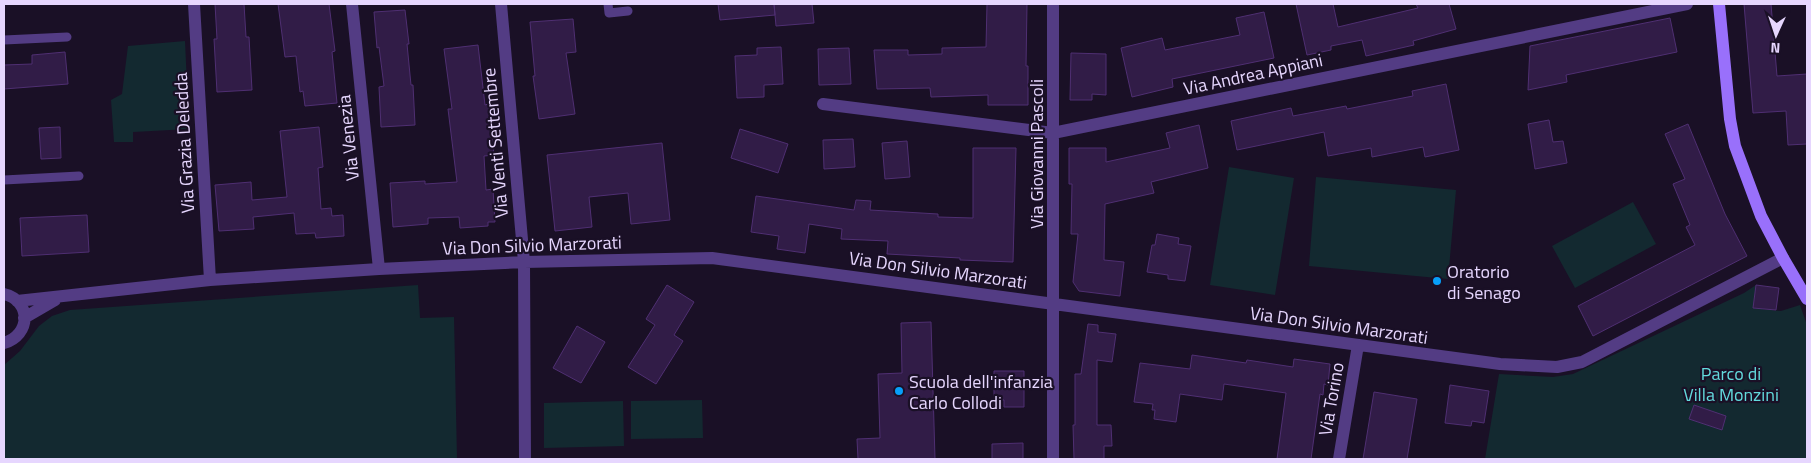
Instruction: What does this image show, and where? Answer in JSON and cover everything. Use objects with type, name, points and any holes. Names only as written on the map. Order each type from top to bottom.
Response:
[{"type":"street","name":"Via Grazia Deledda","points":[[194,4],[210,280]]},
{"type":"street","name":"Via Venezia","points":[[352,4],[379,269]]},
{"type":"street","name":"Via Venti Settembre","points":[[501,4],[524,262],[525,459]]},
{"type":"street","name":"Via Giovanni Pascoli","points":[[1052,459],[1053,4]]},
{"type":"street","name":"Via Andrea Appiani","points":[[823,104],[1053,133],[1687,4]]},
{"type":"street","points":[[1719,4],[1734,146],[1761,216],[1807,299]]},
{"type":"street","name":"Via Don Silvio Marzorati","points":[[17,301],[210,280],[379,269],[524,262],[712,258],[1500,364],[1557,367],[1582,362],[1783,258]]},
{"type":"street","points":[[4,294],[17,301],[24,312],[24,325],[17,336],[4,343]]},
{"type":"street","name":"Via Don Silvio Marzorati","points":[[24,318],[61,296]]},
{"type":"street","name":"Via Torino","points":[[1339,459],[1358,345]]},
{"type":"lane","points":[[608,4],[609,13],[628,12]]},
{"type":"lane","points":[[4,40],[67,37]]},
{"type":"lane","points":[[4,180],[78,176]]},
{"type":"green space","points":[[185,41],[189,129],[133,132],[133,142],[114,142],[111,100],[122,94],[128,46]]},
{"type":"green space","points":[[1229,167],[1294,178],[1275,295],[1210,285]]},
{"type":"green space","points":[[1316,177],[1456,190],[1448,279],[1309,266]]},
{"type":"green space","points":[[1633,202],[1656,244],[1575,288],[1552,246]]},
{"type":"green space","points":[[418,285],[420,318],[454,317],[457,459],[4,459],[4,365],[20,351],[39,326],[52,316],[70,310]]},
{"type":"green space","name":"Parco di Villa Monzini","points":[[1756,285],[1753,308],[1781,311],[1800,305],[1807,325],[1807,459],[1485,459],[1499,374],[1553,377],[1573,374],[1744,293]]},
{"type":"green space","points":[[702,400],[703,438],[631,439],[631,401]]},
{"type":"green space","points":[[623,401],[624,446],[544,448],[544,403]]},
{"type":"building","points":[[215,4],[244,4],[246,37],[249,37],[252,90],[217,92],[214,39],[217,39]]},
{"type":"building","points":[[278,4],[329,4],[335,51],[332,52],[337,103],[305,106],[303,91],[300,92],[296,56],[285,57]]},
{"type":"building","points":[[718,4],[774,4],[775,15],[720,20]]},
{"type":"building","points":[[774,4],[812,4],[814,23],[776,26]]},
{"type":"building","points":[[987,4],[1027,4],[1026,66],[1028,66],[1028,105],[988,105],[988,95],[931,97],[930,88],[877,89],[874,50],[908,50],[908,55],[942,54],[942,48],[986,47]]},
{"type":"building","points":[[1296,4],[1333,4],[1338,27],[1418,8],[1416,4],[1449,4],[1456,29],[1413,41],[1414,45],[1366,56],[1362,40],[1331,46],[1331,50],[1307,55]]},
{"type":"building","points":[[1744,4],[1771,4],[1777,76],[1807,74],[1807,144],[1788,145],[1786,111],[1753,113]]},
{"type":"building","points":[[405,10],[415,125],[381,127],[379,87],[384,86],[379,47],[377,48],[374,12]]},
{"type":"building","points":[[1264,12],[1274,58],[1172,79],[1173,87],[1132,97],[1121,48],[1162,38],[1165,50],[1240,35],[1236,18]]},
{"type":"building","points":[[1670,18],[1677,52],[1566,75],[1567,82],[1528,90],[1530,46]]},
{"type":"building","points":[[573,19],[576,52],[566,53],[575,114],[539,119],[533,76],[535,76],[530,22]]},
{"type":"building","points":[[478,45],[485,105],[488,104],[494,155],[484,156],[486,190],[493,189],[495,222],[488,222],[488,226],[460,228],[459,217],[428,218],[428,224],[393,227],[390,183],[425,181],[425,184],[457,182],[448,109],[452,109],[444,49]]},
{"type":"building","points":[[781,47],[783,84],[764,85],[764,97],[737,98],[735,56],[757,55],[757,48]]},
{"type":"building","points":[[849,48],[851,84],[819,85],[818,49]]},
{"type":"building","points":[[65,52],[68,84],[4,89],[4,65],[32,64],[32,55]]},
{"type":"building","points":[[1071,53],[1106,54],[1106,95],[1092,94],[1092,100],[1070,100]]},
{"type":"building","points":[[1446,84],[1459,150],[1425,157],[1423,147],[1372,157],[1371,148],[1328,156],[1324,132],[1237,150],[1231,121],[1291,108],[1293,116],[1346,106],[1347,109],[1413,96],[1412,91]]},
{"type":"building","points":[[1549,120],[1553,142],[1563,141],[1567,163],[1535,169],[1528,124]]},
{"type":"building","points":[[1688,124],[1725,214],[1747,256],[1593,336],[1578,306],[1695,245],[1686,227],[1690,225],[1673,184],[1685,179],[1665,134]]},
{"type":"building","points":[[1199,125],[1208,168],[1151,182],[1154,193],[1105,204],[1104,260],[1124,262],[1120,296],[1079,291],[1073,282],[1078,234],[1071,234],[1072,184],[1069,184],[1069,148],[1106,148],[1106,162],[1170,148],[1166,133]]},
{"type":"building","points":[[60,127],[61,158],[41,159],[39,128]]},
{"type":"building","points":[[319,127],[323,167],[318,168],[321,209],[331,208],[332,216],[343,215],[344,236],[316,238],[315,233],[296,234],[294,213],[253,217],[254,229],[219,231],[215,185],[251,182],[252,200],[287,197],[280,131]]},
{"type":"building","points":[[740,129],[788,144],[778,173],[731,158]]},
{"type":"building","points":[[853,139],[855,167],[824,169],[823,140]]},
{"type":"building","points":[[907,141],[910,177],[885,179],[882,143]]},
{"type":"building","points":[[662,143],[670,220],[631,224],[628,193],[589,197],[592,227],[555,231],[547,155]]},
{"type":"building","points":[[973,148],[1016,148],[1013,262],[887,254],[888,241],[841,239],[842,229],[809,224],[805,253],[777,249],[779,236],[751,232],[756,196],[854,210],[856,200],[871,201],[870,210],[938,214],[938,217],[973,218]]},
{"type":"building","points":[[87,215],[89,252],[22,256],[20,218]]},
{"type":"building","points":[[1157,234],[1179,238],[1178,244],[1191,246],[1185,281],[1168,279],[1168,275],[1147,272],[1152,245],[1155,245]]},
{"type":"building","points":[[667,285],[694,302],[674,335],[683,341],[656,384],[628,367],[655,325],[646,319]]},
{"type":"building","points":[[1756,285],[1779,288],[1776,310],[1753,308]]},
{"type":"building","points":[[931,322],[935,459],[858,459],[857,439],[880,438],[878,374],[902,373],[901,323]]},
{"type":"building","points":[[1088,324],[1098,325],[1098,332],[1116,334],[1112,362],[1097,360],[1097,425],[1111,425],[1112,446],[1104,446],[1104,459],[1074,459],[1075,374],[1081,374]]},
{"type":"building","points":[[577,326],[605,342],[581,383],[553,368]]},
{"type":"building","points":[[1192,355],[1246,363],[1247,360],[1293,367],[1294,359],[1330,364],[1328,385],[1324,384],[1323,395],[1320,394],[1311,459],[1277,459],[1286,393],[1224,384],[1222,400],[1180,394],[1176,422],[1154,419],[1155,410],[1152,410],[1153,404],[1134,402],[1140,363],[1190,369]]},
{"type":"building","points":[[994,371],[1024,371],[1024,407],[1004,407],[1004,400],[994,400]]},
{"type":"building","points":[[1450,385],[1489,391],[1484,423],[1472,421],[1471,426],[1445,423]]},
{"type":"building","points":[[1374,392],[1417,399],[1407,459],[1363,459]]},
{"type":"building","points":[[1694,405],[1726,416],[1722,430],[1689,419]]},
{"type":"building","points":[[1023,443],[1023,459],[992,459],[992,444]]},
{"type":"place","name":"Oratorio di Senago","points":[[1437,281]]},
{"type":"place","name":"Scuola dell'infanzia Carlo Collodi","points":[[899,391]]}]
